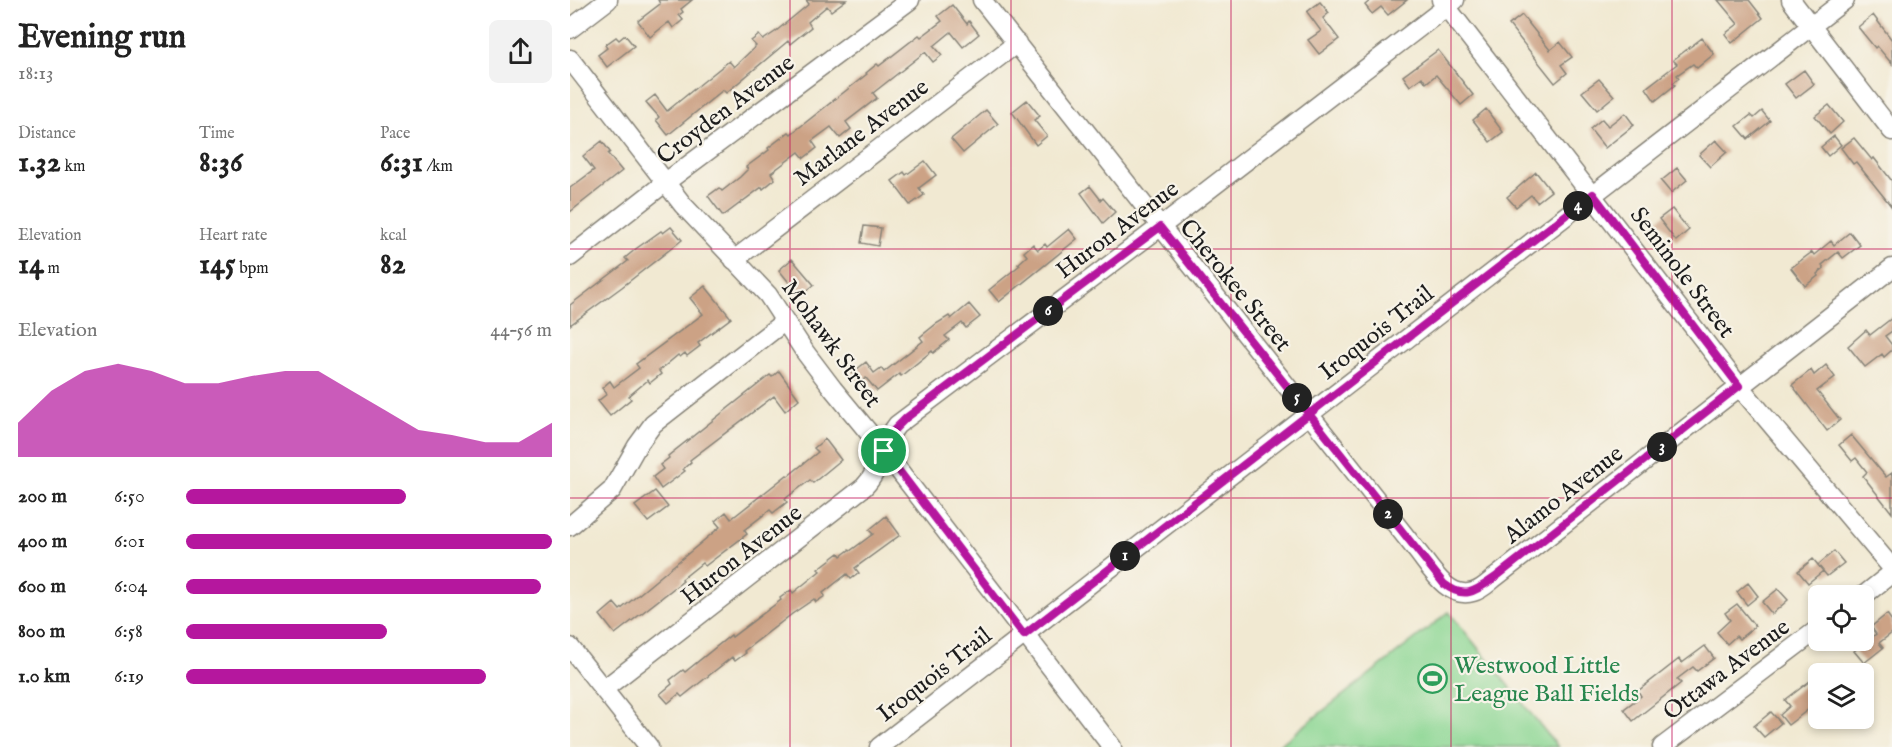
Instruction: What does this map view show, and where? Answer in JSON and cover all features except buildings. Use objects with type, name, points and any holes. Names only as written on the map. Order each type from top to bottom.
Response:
[{"type":"street","points":[[570,29],[608,0]]},
{"type":"street","name":"Croyden Avenue","points":[[570,257],[666,182],[910,0]]},
{"type":"street","name":"Cherokee Street","points":[[982,0],[1444,584],[1460,592]]},
{"type":"street","points":[[1791,0],[1892,131]]},
{"type":"street","name":"Iroquois Trail","points":[[879,747],[1845,0]]},
{"type":"street","name":"Seminole Street","points":[[1447,2],[1739,386],[1892,568]]},
{"type":"street","name":"Huron Avenue","points":[[604,689],[854,496],[876,472],[891,433],[906,418],[1160,227],[1447,2]]},
{"type":"street","name":"Marlane Avenue","points":[[735,260],[1017,43]]},
{"type":"street","name":"Mohawk Street","points":[[570,59],[695,219],[768,295],[833,389],[884,451],[1112,747]]},
{"type":"street","name":"Alamo Avenue","points":[[1460,592],[1472,592],[1497,576],[1892,268]]},
{"type":"street","points":[[570,526],[612,490],[637,446],[653,424],[785,321]]},
{"type":"street","points":[[1874,587],[1892,573]]},
{"type":"street","name":"Ottawa Avenue","points":[[1662,747],[1808,637]]},
{"type":"street","points":[[570,647],[649,747]]},
{"type":"green space","name":"Westwood Little League Ball Fields","points":[[1449,612],[1558,747],[1277,747]]},
{"type":"place","name":"Westwood Little League Ball Fields","points":[[1433,679]]},
{"type":"route","points":[[884,451],[897,425],[1160,227],[1309,414],[1593,194],[1739,386],[1497,576],[1479,589],[1466,593],[1444,584],[1309,414],[1024,635],[884,451]]}]
